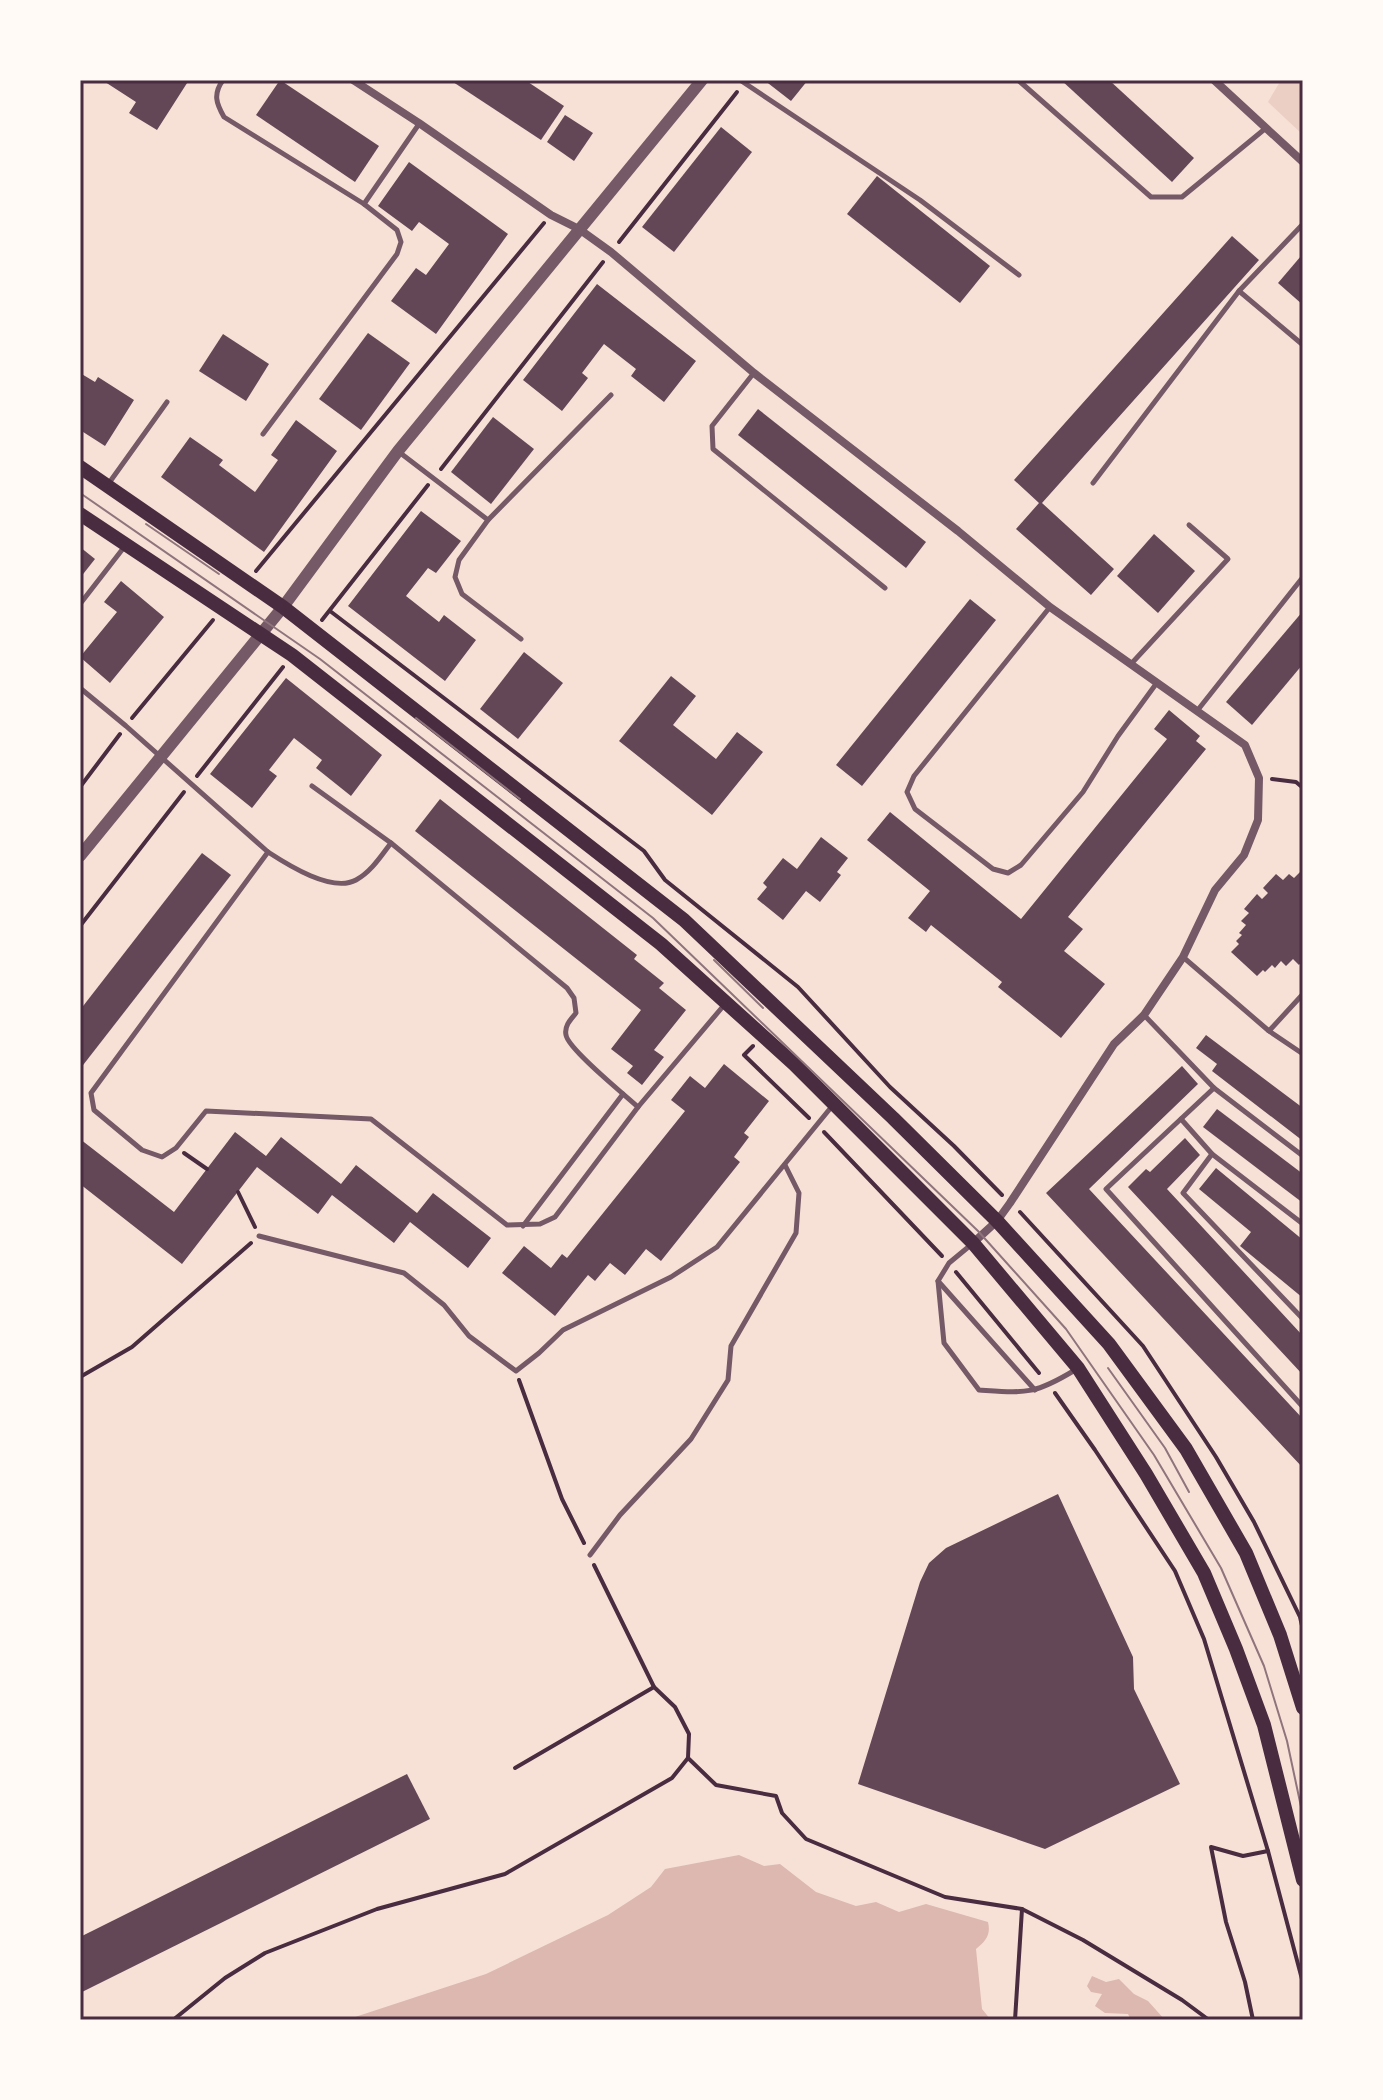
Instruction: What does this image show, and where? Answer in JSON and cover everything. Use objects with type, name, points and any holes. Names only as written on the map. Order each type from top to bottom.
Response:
[{"type":"main road","points":[[80,467],[283,607],[684,920],[997,1221],[1109,1344],[1186,1449],[1246,1553],[1280,1635],[1303,1708]]},
{"type":"main road","points":[[80,514],[292,655],[661,944],[794,1064],[973,1243],[1078,1368],[1146,1474],[1204,1573],[1264,1725],[1303,1880]]},
{"type":"street","points":[[353,80],[551,215],[579,229],[611,252],[754,373],[958,531],[1050,607],[1245,745],[1259,778],[1258,820],[1244,855],[1215,890],[1183,957],[1144,1015],[1114,1044],[997,1221],[973,1243]]},
{"type":"street","points":[[80,856],[283,607],[398,451],[702,80]]},
{"type":"street","points":[[1214,80],[1303,162]]},
{"type":"lane","points":[[223,80],[217,89],[216,104],[224,117],[364,204],[397,230],[401,242],[397,254],[263,434]]},
{"type":"lane","points":[[1018,80],[1151,197],[1182,197],[1267,127]]},
{"type":"lane","points":[[742,82],[920,200],[1019,275]]},
{"type":"lane","points":[[364,204],[419,123]]},
{"type":"lane","points":[[1093,483],[1239,291],[1303,224]]},
{"type":"lane","points":[[1239,291],[1303,345]]},
{"type":"lane","points":[[754,373],[712,426],[713,449],[885,588]]},
{"type":"lane","points":[[521,639],[462,594],[455,577],[459,560],[488,520],[611,395]]},
{"type":"lane","points":[[107,486],[167,402]]},
{"type":"lane","points":[[398,451],[488,520]]},
{"type":"lane","points":[[1130,665],[1228,559],[1189,525]]},
{"type":"lane","points":[[80,604],[125,546]]},
{"type":"lane","points":[[1197,711],[1303,577]]},
{"type":"lane","points":[[1050,607],[914,776],[907,792],[915,809],[993,869],[1008,873],[1021,865],[1083,792],[1156,684]]},
{"type":"lane","points":[[80,688],[268,852],[292,868],[333,882],[354,882],[371,868],[391,843]]},
{"type":"lane","points":[[312,786],[391,843],[567,988],[574,998],[576,1013],[567,1024],[566,1035],[573,1049],[638,1107]]},
{"type":"lane","points":[[268,852],[91,1093],[94,1110],[142,1150],[162,1157],[176,1148],[206,1111],[371,1119],[507,1225],[540,1224],[555,1217],[638,1107],[727,1002]]},
{"type":"lane","points":[[1183,957],[1269,1031],[1303,1054]]},
{"type":"lane","points":[[1269,1031],[1303,994]]},
{"type":"lane","points":[[1144,1015],[1214,1088],[1303,1156]]},
{"type":"lane","points":[[1214,1088],[1106,1189],[1303,1407]]},
{"type":"lane","points":[[523,1226],[623,1094]]},
{"type":"lane","points":[[259,1236],[404,1273],[444,1305],[469,1336],[516,1371],[563,1330],[671,1277],[717,1247],[834,1105]]},
{"type":"lane","points":[[1181,1119],[1212,1154],[1303,1224]]},
{"type":"lane","points":[[1212,1154],[1183,1193],[1303,1319]]},
{"type":"lane","points":[[590,1555],[620,1515],[691,1439],[728,1380],[731,1346],[796,1233],[799,1193],[785,1165]]},
{"type":"lane","points":[[973,1243],[949,1263],[938,1281],[944,1343],[979,1390],[1036,1391],[1078,1368]]},
{"type":"lane","points":[[938,1281],[1036,1391]]},
{"type":"path","points":[[314,631],[742,82]]},
{"type":"path","points":[[246,583],[551,215]]},
{"type":"path","points":[[80,787],[224,608]]},
{"type":"path","points":[[80,926],[292,655]]},
{"type":"path","points":[[1259,778],[1296,782],[1303,788]]},
{"type":"path","points":[[744,1055],[817,1125],[949,1263],[1049,1386],[1175,1571],[1204,1639],[1268,1851],[1303,1983]]},
{"type":"path","points":[[176,1148],[207,1169]]},
{"type":"path","points":[[80,1377],[132,1347],[259,1236],[238,1192]]},
{"type":"path","points":[[173,2020],[225,1978],[265,1953],[377,1909],[505,1874],[672,1778],[688,1758],[689,1734],[675,1707],[654,1687],[562,1499],[516,1371]]},
{"type":"path","points":[[515,1768],[654,1687]]},
{"type":"path","points":[[688,1758],[716,1785],[776,1796],[782,1813],[806,1839],[945,1897],[1022,1909],[1083,1940],[1182,2000],[1209,2020]]},
{"type":"path","points":[[1253,2020],[1226,1922],[1211,1847],[1243,1856],[1268,1851]]},
{"type":"path","points":[[1015,2020],[1022,1909]]},
{"type":"shaded area","points":[[1281,80],[1303,80],[1303,135],[1268,102]]},
{"type":"shaded area","points":[[739,1855],[764,1866],[780,1864],[816,1892],[856,1906],[876,1902],[899,1912],[926,1904],[988,1922],[987,1937],[976,1949],[982,2009],[991,2020],[353,2020],[486,1974],[608,1915],[651,1887],[665,1869]]},
{"type":"shaded area","points":[[1092,1976],[1106,1982],[1119,1979],[1134,1994],[1148,2001],[1165,2020],[1131,2020],[1128,2014],[1105,2013],[1095,2006],[1102,1994],[1091,1992],[1087,1986]]},
{"type":"building","points":[[102,80],[189,80],[157,130],[129,113],[136,102]]},
{"type":"building","points":[[280,80],[379,146],[355,182],[256,115]]},
{"type":"building","points":[[450,80],[525,80],[564,106],[541,140]]},
{"type":"building","points":[[764,80],[808,80],[791,101]]},
{"type":"building","points":[[1061,80],[1109,80],[1194,158],[1172,182]]},
{"type":"building","points":[[565,115],[593,133],[574,161],[547,142]]},
{"type":"building","points":[[721,127],[752,152],[674,252],[642,227]]},
{"type":"building","points":[[409,162],[508,234],[436,334],[391,301],[416,268],[426,275],[449,244],[419,222],[412,231],[378,206]]},
{"type":"building","points":[[877,176],[990,266],[960,303],[847,214]]},
{"type":"building","points":[[1232,236],[1259,260],[1042,503],[1114,569],[1091,595],[1016,529],[1039,503],[1014,480]]},
{"type":"building","points":[[1301,256],[1303,258],[1303,305],[1278,283]]},
{"type":"building","points":[[597,284],[696,361],[664,402],[631,376],[636,369],[604,344],[582,373],[588,378],[562,411],[523,380]]},
{"type":"building","points":[[368,333],[410,363],[361,430],[319,399]]},
{"type":"building","points":[[223,334],[269,364],[246,401],[199,371]]},
{"type":"building","points":[[80,373],[95,382],[98,377],[134,400],[105,446],[80,430]]},
{"type":"building","points":[[758,409],[926,542],[906,568],[738,435]]},
{"type":"building","points":[[493,417],[534,449],[491,504],[451,472]]},
{"type":"building","points":[[296,420],[337,451],[264,552],[161,477],[190,437],[223,460],[219,465],[255,492],[278,460],[271,455]]},
{"type":"building","points":[[421,511],[461,541],[436,573],[428,568],[406,596],[439,622],[444,615],[476,640],[445,681],[348,606]]},
{"type":"building","points":[[1154,534],[1195,571],[1158,613],[1117,576]]},
{"type":"building","points":[[80,547],[95,559],[80,578]]},
{"type":"building","points":[[121,581],[164,617],[110,683],[80,657],[117,612],[104,602]]},
{"type":"building","points":[[970,599],[996,620],[862,786],[836,765]]},
{"type":"building","points":[[1303,611],[1303,664],[1252,725],[1226,702]]},
{"type":"building","points":[[524,652],[563,683],[518,739],[480,709]]},
{"type":"building","points":[[671,676],[696,696],[673,725],[716,759],[737,732],[763,752],[712,815],[619,741]]},
{"type":"building","points":[[286,678],[382,755],[351,796],[316,768],[322,760],[294,738],[269,770],[277,776],[252,808],[210,774]]},
{"type":"building","points":[[1169,710],[1200,736],[1196,741],[1206,749],[1068,917],[1083,929],[1064,951],[1105,984],[1061,1038],[998,987],[1002,982],[931,925],[926,932],[908,918],[930,891],[867,840],[890,812],[1021,919],[1167,739],[1154,729]]},
{"type":"building","points":[[440,799],[637,955],[634,959],[664,983],[659,988],[686,1010],[654,1050],[664,1057],[642,1085],[627,1073],[633,1066],[611,1049],[641,1010],[415,831]]},
{"type":"building","points":[[821,837],[848,858],[837,872],[841,875],[820,902],[806,891],[783,920],[757,899],[767,887],[763,883],[783,858],[797,869]]},
{"type":"building","points":[[202,853],[231,875],[80,1069],[80,1010]]},
{"type":"building","points":[[1301,871],[1303,960],[1299,965],[1293,959],[1286,966],[1281,961],[1275,968],[1272,965],[1257,976],[1231,952],[1239,944],[1236,941],[1246,925],[1241,921],[1249,913],[1244,909],[1257,894],[1262,899],[1268,893],[1263,888],[1276,874],[1283,880],[1289,874],[1294,878]]},
{"type":"building","points":[[1206,1035],[1303,1108],[1303,1141],[1212,1071],[1217,1064],[1196,1048]]},
{"type":"building","points":[[724,1064],[769,1101],[744,1133],[749,1137],[734,1157],[740,1162],[661,1261],[646,1249],[625,1275],[610,1263],[595,1281],[588,1275],[555,1316],[502,1273],[524,1246],[551,1268],[562,1254],[567,1258],[685,1111],[671,1100],[690,1076],[705,1088]]},
{"type":"building","points":[[1182,1066],[1198,1084],[1089,1189],[1303,1419],[1303,1468],[1046,1193]]},
{"type":"building","points":[[1217,1109],[1303,1174],[1303,1203],[1203,1127]]},
{"type":"building","points":[[235,1132],[266,1156],[281,1137],[341,1184],[356,1165],[417,1213],[433,1193],[491,1238],[468,1268],[410,1222],[394,1243],[332,1195],[318,1214],[257,1167],[182,1264],[80,1184],[80,1139],[174,1212]]},
{"type":"building","points":[[1185,1138],[1200,1155],[1167,1189],[1303,1336],[1303,1375],[1128,1187],[1146,1169],[1150,1172]]},
{"type":"building","points":[[1216,1168],[1303,1240],[1303,1298],[1240,1246],[1251,1232],[1199,1189]]},
{"type":"building","points":[[1058,1494],[1133,1657],[1134,1689],[1180,1784],[1045,1849],[858,1784],[920,1582],[929,1563],[946,1548]]},
{"type":"building","points":[[407,1774],[430,1819],[80,1993],[80,1937]]},
{"type":"tram line","points":[[80,493],[320,659],[653,918],[978,1231],[1066,1329],[1154,1455],[1221,1568],[1264,1666],[1287,1741],[1303,1816]]},
{"type":"tram line","points":[[146,524],[219,574]]},
{"type":"tram line","points":[[416,718],[520,799]]},
{"type":"tram line","points":[[714,960],[763,1008]]},
{"type":"tram line","points":[[1108,1368],[1165,1448],[1189,1492]]}]
